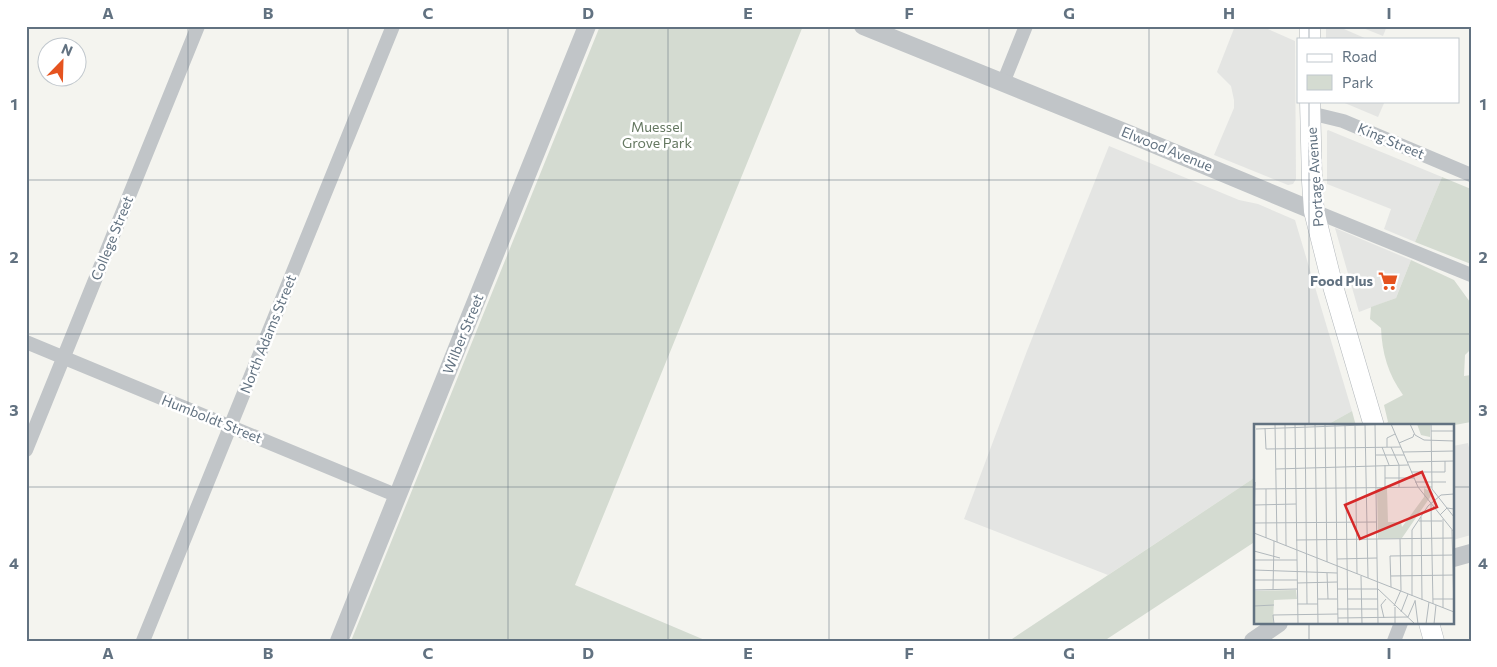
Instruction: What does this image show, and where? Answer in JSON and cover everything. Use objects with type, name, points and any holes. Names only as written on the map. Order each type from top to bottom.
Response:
[{"type":"main road","name":"Portage Avenue","points":[[1310,107],[1314,211],[1332,282],[1372,419]]},
{"type":"main road","points":[[1429,624],[1434,641]]},
{"type":"street","name":"College Street","points":[[26,450],[198,26]]},
{"type":"street","name":"North Adams Street","points":[[143,641],[393,26]]},
{"type":"street","name":"Wilber Street","points":[[339,641],[587,26]]},
{"type":"street","name":"Elwood Avenue","points":[[863,26],[1471,275]]},
{"type":"street","points":[[1003,83],[1026,26]]},
{"type":"street","name":"King Street","points":[[1310,107],[1471,174]]},
{"type":"street","name":"Humboldt Street","points":[[26,342],[398,496]]},
{"type":"street","points":[[1454,558],[1471,553]]},
{"type":"street","points":[[1253,641],[1278,624]]},
{"type":"street","points":[[1394,641],[1401,624]]},
{"type":"shaded area","points":[[1235,26],[1261,26],[1295,41],[1296,179],[1293,184],[1288,185],[1214,155],[1234,108],[1231,86],[1217,72]]},
{"type":"shaded area","points":[[1326,26],[1337,26],[1365,38],[1326,38]]},
{"type":"shaded area","points":[[1358,26],[1387,26],[1383,36]]},
{"type":"shaded area","points":[[1342,102],[1385,102],[1378,117]]},
{"type":"shaded area","points":[[1328,130],[1442,177],[1415,242],[1384,229],[1391,209],[1327,184]]},
{"type":"shaded area","points":[[1109,146],[1239,200],[1258,204],[1295,220],[1352,411],[1329,424],[1254,424],[1254,477],[1108,575],[964,519],[1027,351]]},
{"type":"shaded area","points":[[1335,228],[1411,260],[1396,298],[1359,312]]},
{"type":"shaded area","points":[[1468,443],[1471,457],[1471,535],[1454,540],[1454,446]]},
{"type":"green space","name":"Muessel Grove Park","points":[[600,26],[803,26],[575,585],[707,641],[351,641]]},
{"type":"green space","points":[[1442,177],[1471,189],[1471,264],[1415,242]]},
{"type":"green space","points":[[1411,260],[1454,280],[1470,302],[1471,349],[1465,355],[1464,376],[1471,375],[1471,422],[1454,425],[1386,424],[1388,422],[1384,405],[1403,395],[1393,379],[1387,363],[1381,328],[1370,319],[1371,307],[1396,298]]},
{"type":"green space","points":[[1352,411],[1355,424],[1329,424]]},
{"type":"green space","points":[[1254,477],[1254,542],[1104,641],[1009,641]]},
{"type":"place","name":"Food Plus","points":[[1388,281]]}]
